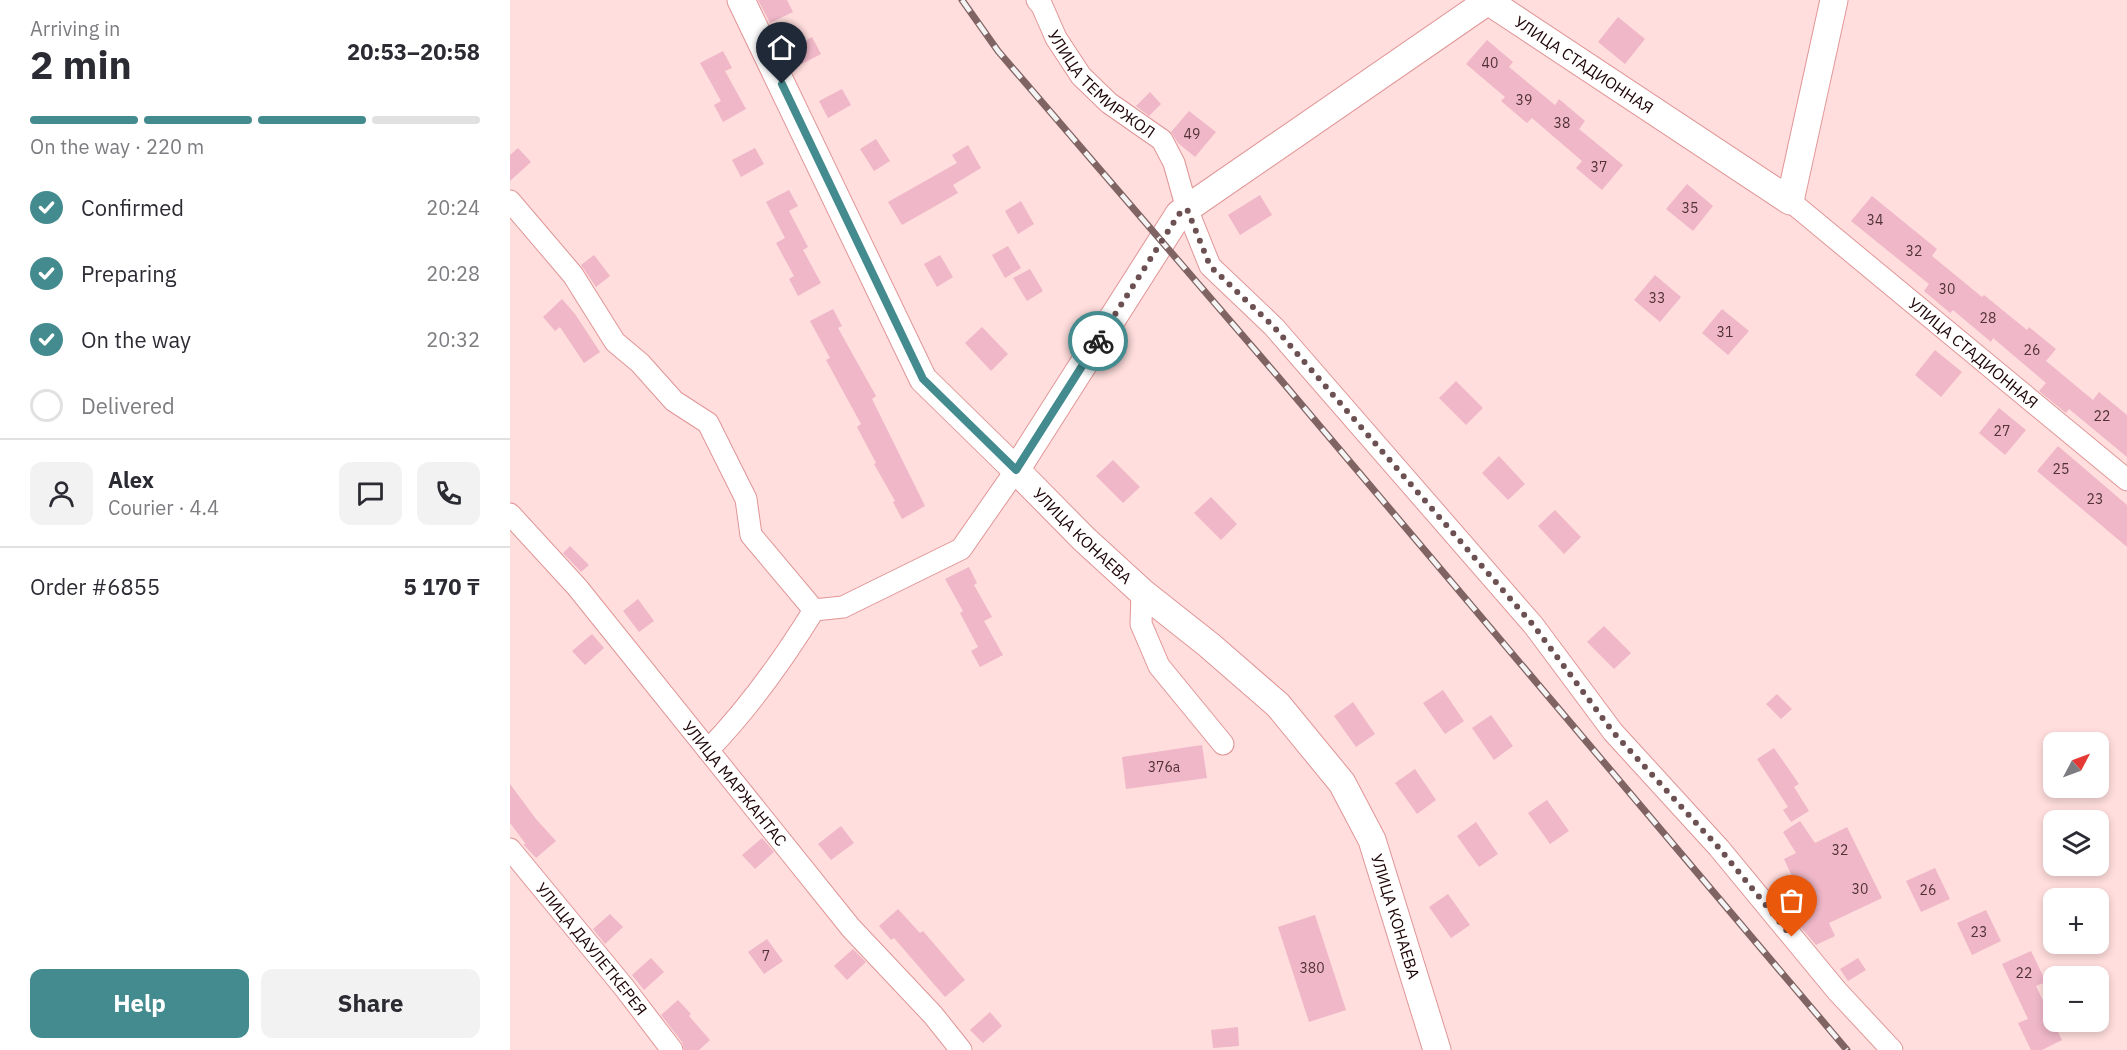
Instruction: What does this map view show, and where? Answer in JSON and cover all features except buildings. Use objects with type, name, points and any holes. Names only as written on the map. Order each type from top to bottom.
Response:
[{"type":"street","name":"УЛИЦА КОНАЕВА","points":[[741,0],[923,379],[1084,539],[1142,592],[1209,645],[1278,705],[1342,783],[1372,840],[1437,1050]]},
{"type":"street","name":"УЛИЦА ТЕМИРЖОЛ","points":[[1037,0],[1056,38],[1081,76],[1109,103],[1162,140],[1174,163],[1187,209],[1210,266],[1274,327],[1534,626],[1613,732],[1719,848],[1837,990],[1892,1050]]},
{"type":"street","points":[[1790,201],[1834,0]]},
{"type":"street","name":"УЛИЦА СТАДИОННАЯ","points":[[1016,470],[1179,214],[1488,1],[1790,201],[2127,480]]},
{"type":"street","points":[[510,201],[573,274],[615,342],[640,363],[674,401],[708,423],[746,499],[751,534],[814,610]]},
{"type":"street","points":[[814,610],[843,607],[961,549],[1016,470]]},
{"type":"street","name":"УЛИЦА МАРЖАНТАС","points":[[510,514],[577,587],[851,928],[933,1016],[961,1050]]},
{"type":"street","points":[[1142,592],[1141,624],[1159,666],[1223,744]]},
{"type":"street","points":[[708,750],[735,722],[814,610]]},
{"type":"street","name":"УЛИЦА ДАУЛЕТКЕРЕЯ","points":[[510,849],[623,986],[672,1050]]},
{"type":"railway","points":[[962,0],[998,51],[1280,379],[1847,1050]]},
{"type":"way so far","points":[[1098,341],[1179,214],[1187,209],[1210,266],[1274,327],[1534,626],[1613,732],[1719,848],[1792,937]]},
{"type":"route","points":[[782,84],[923,379],[1016,470],[1098,341]]}]
